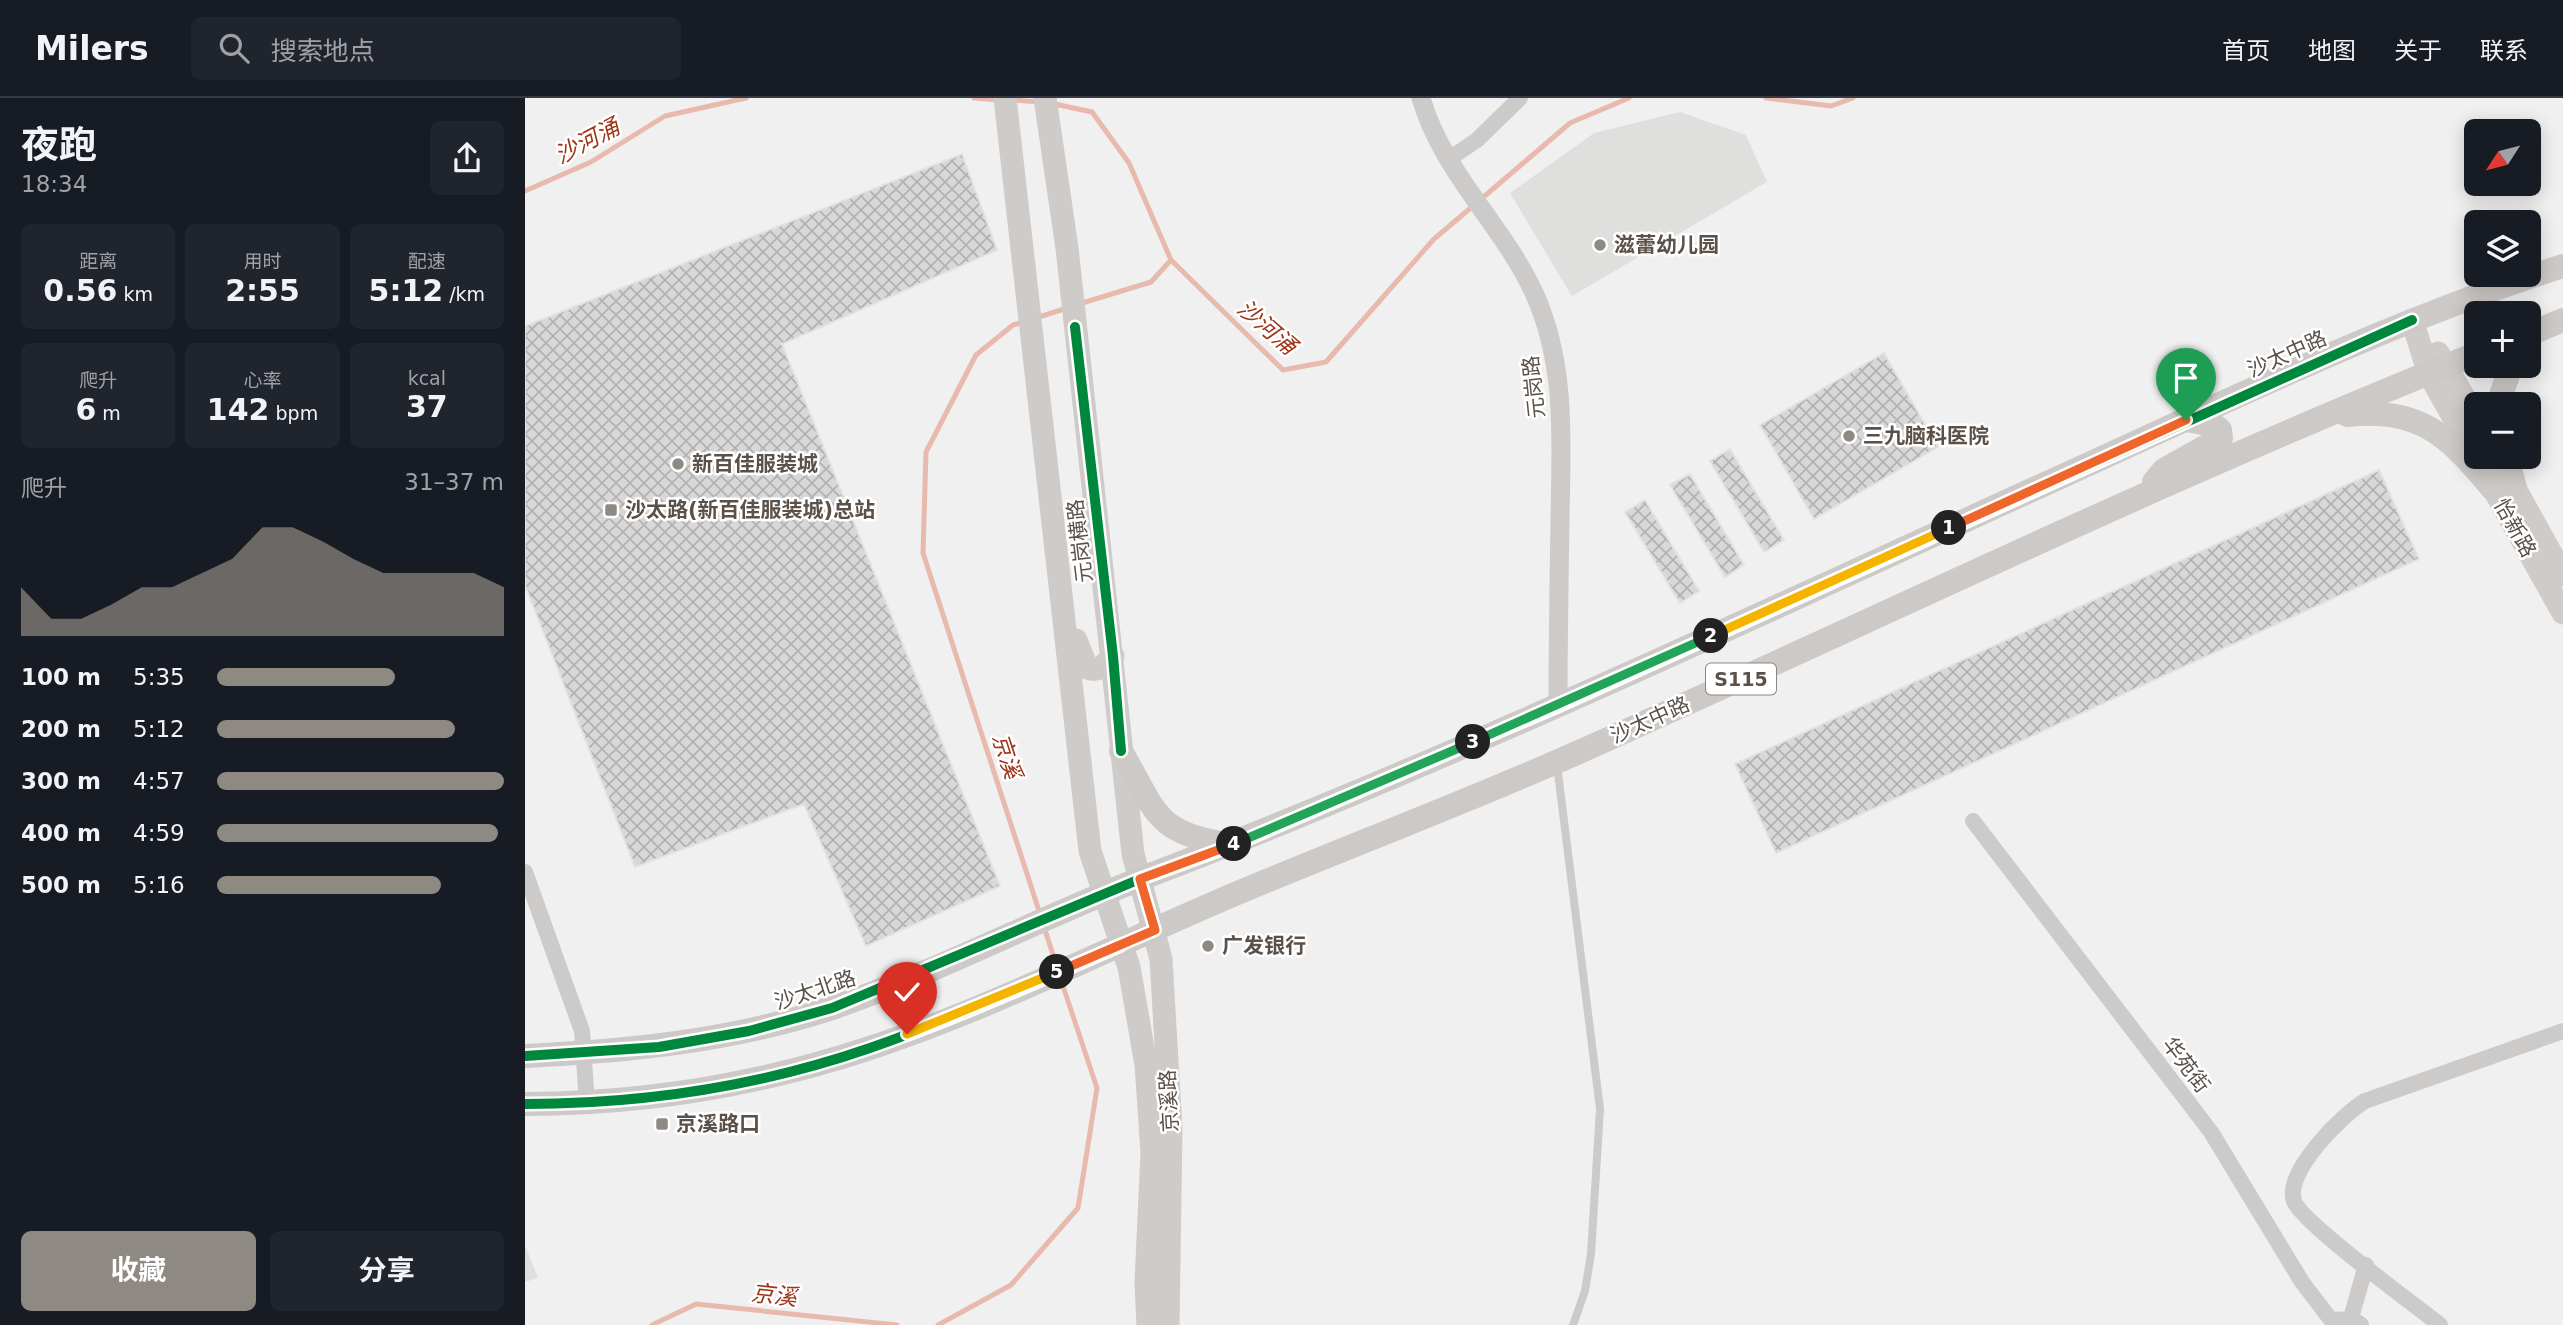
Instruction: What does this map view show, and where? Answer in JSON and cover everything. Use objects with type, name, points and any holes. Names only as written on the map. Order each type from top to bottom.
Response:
[{"type":"main road","name":"元岗横路","points":[[1005,98],[1090,851],[1103,895]]},
{"type":"main road","name":"元岗横路","points":[[1045,98],[1067,248],[1113,656],[1121,751],[1140,879]]},
{"type":"main road","name":"S115","points":[[2411,320],[2563,266]]},
{"type":"main road","name":"沙太中路","points":[[1140,879],[1233,845],[1558,706],[2411,320]]},
{"type":"main road","name":"怡新路","points":[[2411,320],[2504,488],[2563,613]]},
{"type":"main road","points":[[2541,329],[2560,321]]},
{"type":"main road","points":[[2541,329],[2560,321]]},
{"type":"main road","name":"沙太中路","points":[[1155,930],[1557,762],[2141,498],[2464,359]]},
{"type":"main road","name":"怡新路","points":[[2439,370],[2464,402]]},
{"type":"main road","points":[[2322,418],[2386,413],[2420,421],[2504,488]]},
{"type":"main road","points":[[2141,498],[2164,470],[2221,438],[2220,430],[2214,425],[2186,420]]},
{"type":"main road","name":"怡新路","points":[[2500,469],[2504,488],[2563,575]]},
{"type":"main road","points":[[2504,488],[2506,469]]},
{"type":"main road","points":[[1065,615],[1087,668],[1101,668],[1113,656]]},
{"type":"main road","points":[[1121,751],[1149,802],[1170,827],[1195,840],[1233,845]]},
{"type":"main road","name":"沙太北路","points":[[525,1056],[659,1047],[749,1031],[832,1008],[1140,879]]},
{"type":"main road","name":"京溪路","points":[[1140,879],[1161,958],[1171,1129],[1168,1325]]},
{"type":"main road","name":"京溪路","points":[[1103,895],[1121,945],[1139,1015],[1151,1114],[1152,1152],[1146,1283],[1148,1325]]},
{"type":"main road","name":"S115","points":[[587,1103],[701,1090],[825,1061],[916,1031],[1155,930]]},
{"type":"main road","points":[[525,1104],[587,1103]]},
{"type":"street","name":"元岗路","points":[[1421,98],[1426,116],[1449,159],[1534,293],[1552,341],[1558,369],[1561,427],[1558,706]]},
{"type":"street","points":[[1449,159],[1477,140],[1520,98]]},
{"type":"street","name":"华苑街","points":[[1973,821],[2211,1132],[2302,1282],[2332,1320],[2354,1323]]},
{"type":"street","points":[[525,873],[571,994],[585,1053],[587,1103]]},
{"type":"street","points":[[2440,1325],[2317,1228],[2293,1199],[2294,1186],[2305,1160],[2353,1108],[2365,1101],[2563,1031]]},
{"type":"street","points":[[2354,1323],[2366,1265]]},
{"type":"lane","points":[[1557,762],[1601,1109],[1591,1254],[1585,1291],[1573,1325]]},
{"type":"shaded area","name":"滋蕾幼儿园","points":[[1680,112],[1746,135],[1767,182],[1572,296],[1510,193],[1594,133]]},
{"type":"shaded area","points":[[525,1245],[538,1278],[525,1282]]},
{"type":"building","name":"新百佳服装城","points":[[962,154],[997,250],[782,344],[1000,886],[866,946],[804,804],[635,867],[525,585],[525,326]]},
{"type":"building","name":"三九脑科医院","points":[[1884,353],[1938,447],[1814,519],[1760,425]]},
{"type":"building","points":[[1730,449],[1784,540],[1764,552],[1710,461]]},
{"type":"building","points":[[2379,470],[2419,559],[1776,853],[1735,764]]},
{"type":"building","points":[[1690,474],[1744,565],[1725,577],[1670,485]]},
{"type":"building","points":[[1645,500],[1699,591],[1680,603],[1625,512]]},
{"type":"waterway","name":"沙河涌","points":[[525,191],[591,162],[665,116],[746,98]]},
{"type":"waterway","name":"沙河涌","points":[[974,98],[999,100]]},
{"type":"waterway","name":"沙河涌","points":[[1480,200],[1570,123],[1629,98]]},
{"type":"waterway","name":"沙河涌","points":[[1766,98],[1831,106],[1853,98]]},
{"type":"waterway","name":"沙河涌","points":[[1012,100],[1041,102]]},
{"type":"waterway","name":"沙河涌","points":[[1050,103],[1092,112],[1129,163],[1171,260],[1283,370],[1326,362],[1434,239],[1473,206]]},
{"type":"waterway","name":"京溪","points":[[1079,304],[1151,282],[1171,260]]},
{"type":"waterway","name":"京溪","points":[[1036,318],[1067,308]]},
{"type":"waterway","name":"京溪","points":[[1023,322],[1013,325],[976,355],[926,452],[923,553],[1040,914]]},
{"type":"waterway","name":"京溪","points":[[1044,927],[1057,967]]},
{"type":"waterway","name":"京溪","points":[[938,1325],[1011,1285],[1078,1208],[1097,1088],[1061,980]]},
{"type":"waterway","name":"京溪","points":[[652,1325],[696,1304],[897,1325]]},
{"type":"cycle path","points":[[525,1056],[659,1047],[749,1031],[832,1008],[1140,879],[1233,845],[1558,706],[2412,320]]},
{"type":"cycle path","points":[[1075,327],[1113,656],[1121,751]]},
{"type":"cycle path","points":[[525,1104],[612,1101],[656,1096],[786,1073],[902,1036],[997,999],[1121,945]]},
{"type":"place","name":"滋蕾幼儿园","points":[[1600,245]]},
{"type":"place","name":"三九脑科医院","points":[[1849,436]]},
{"type":"place","name":"新百佳服装城","points":[[678,464]]},
{"type":"place","name":"沙太路(新百佳服装城)总站","points":[[611,510]]},
{"type":"place","name":"广发银行","points":[[1208,946]]},
{"type":"place","name":"京溪路口","points":[[662,1124]]},
{"type":"route","points":[[907,1034],[1155,930],[1140,879],[1233,845],[1558,706],[2186,420]]}]
